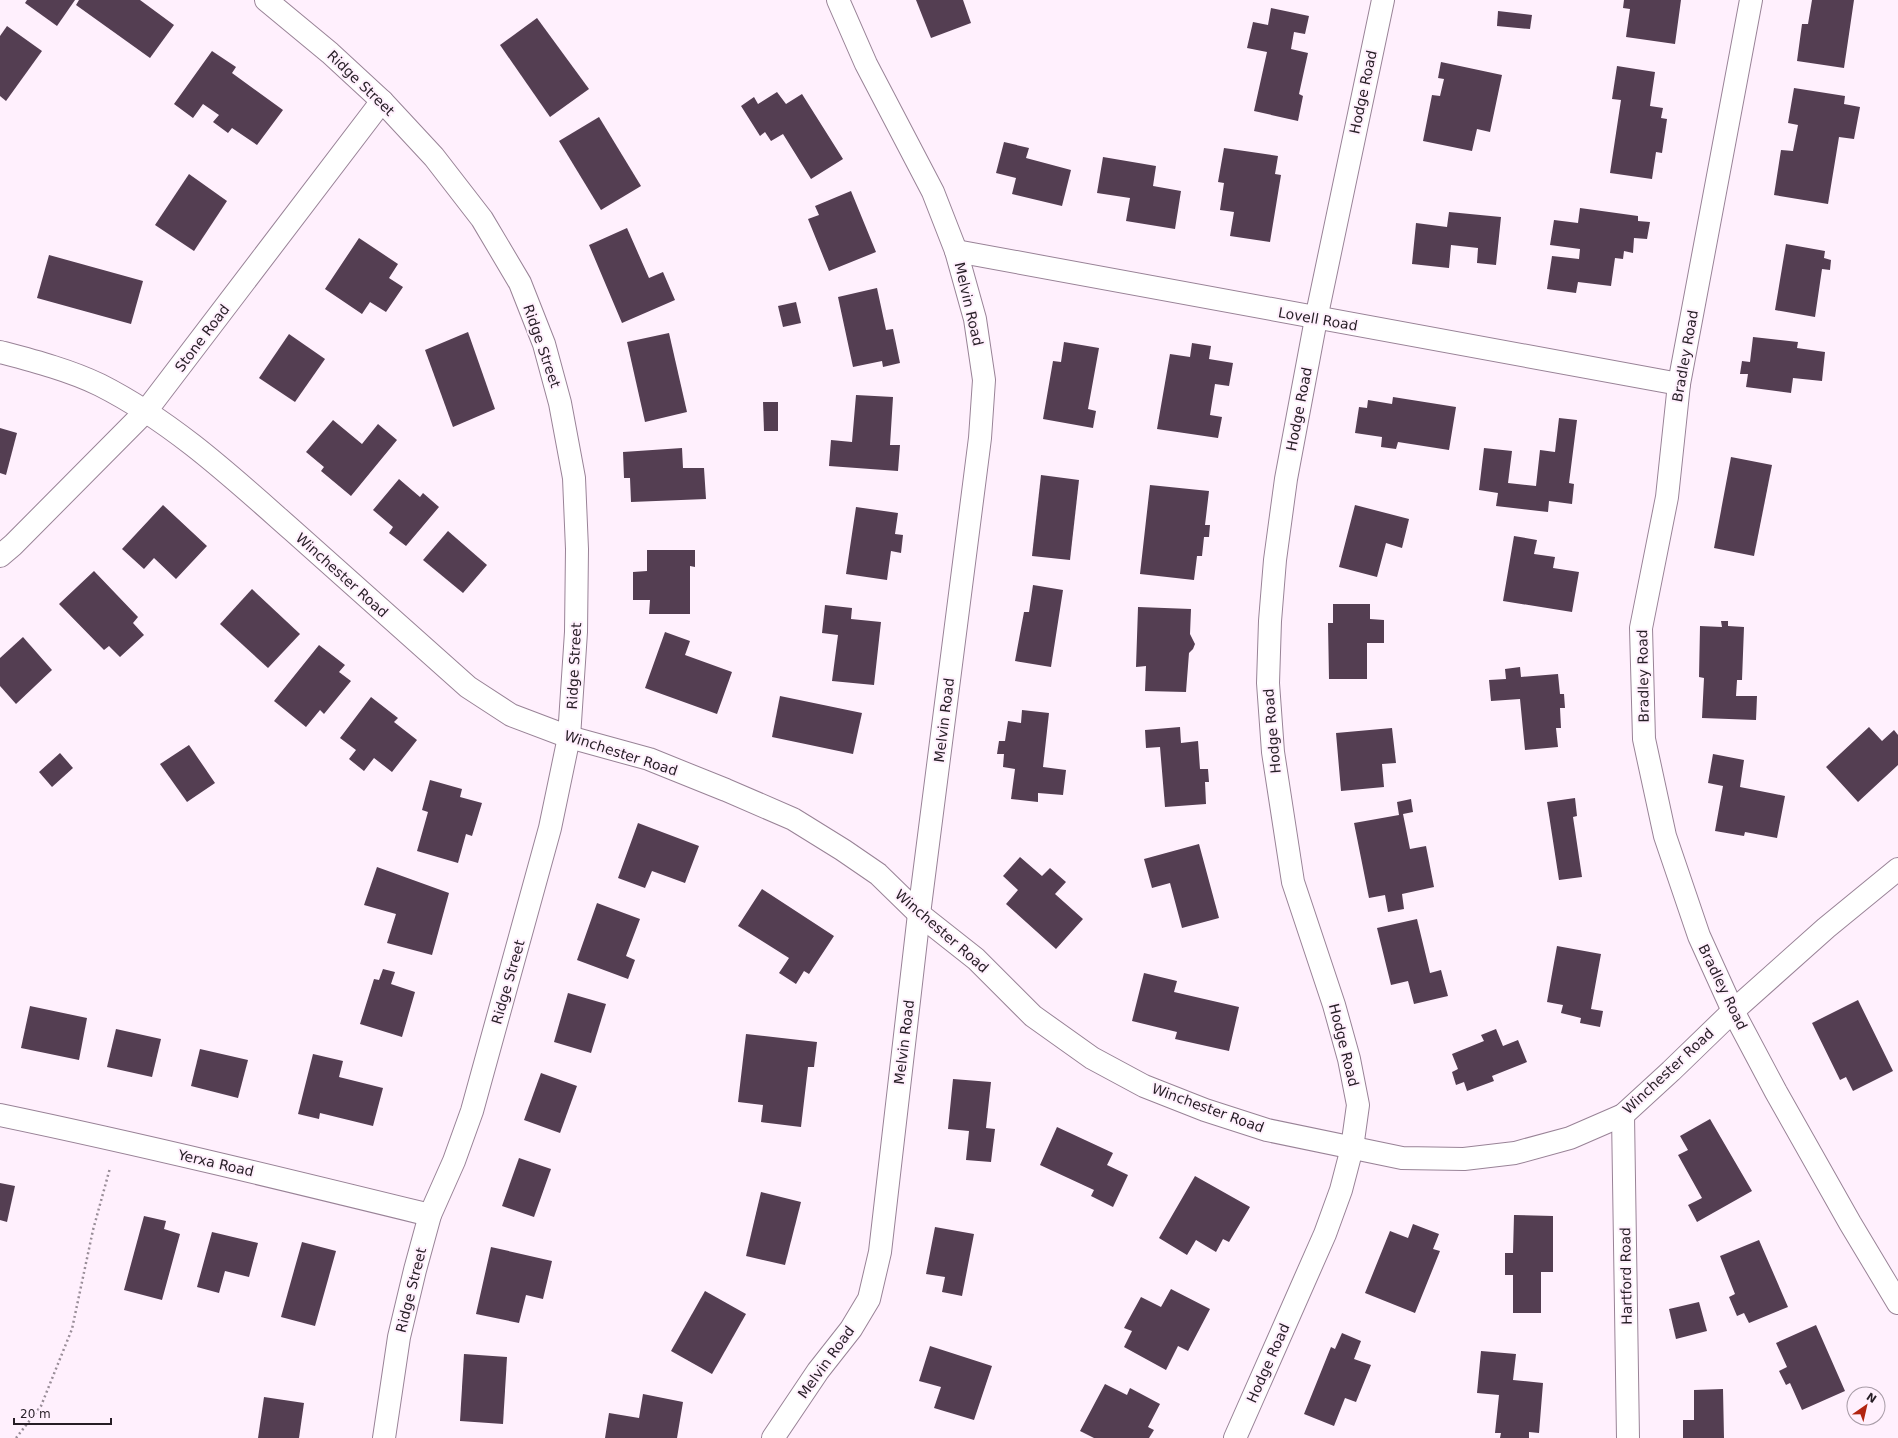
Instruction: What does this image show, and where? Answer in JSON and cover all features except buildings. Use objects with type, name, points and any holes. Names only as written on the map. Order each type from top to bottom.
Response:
[{"type":"street","name":"Ridge Street","points":[[266,0],[330,53],[382,101],[434,157],[482,220],[520,284],[544,344],[560,403],[574,478],[577,549],[576,632],[569,737],[550,828],[472,1111],[454,1161],[430,1215],[399,1337],[384,1438]]},
{"type":"street","name":"Melvin Road","points":[[773,1438],[818,1370],[851,1329],[869,1299],[880,1252],[919,914],[980,438],[984,380],[975,319],[956,252],[933,192],[866,64],[838,0]]},
{"type":"street","name":"Hodge Road","points":[[1235,1438],[1325,1234],[1341,1190],[1352,1148],[1358,1105],[1349,1059],[1334,1005],[1293,882],[1272,752],[1268,683],[1270,621],[1275,560],[1286,479],[1316,318],[1383,0]]},
{"type":"street","name":"Bradley Road","points":[[1751,0],[1679,384],[1667,497],[1641,628],[1644,739],[1665,836],[1699,936],[1733,1011],[1846,1216],[1898,1303]]},
{"type":"street","name":"Stone Road","points":[[0,556],[13,545],[146,411],[382,101]]},
{"type":"street","name":"Lovell Road","points":[[956,252],[1679,384]]},
{"type":"street","name":"Winchester Road","points":[[0,352],[49,365],[99,385],[146,411],[186,439],[231,476],[468,687],[511,715],[569,737],[649,759],[793,819],[878,874],[919,914],[976,960],[1033,1016],[1092,1058],[1144,1086],[1205,1110],[1267,1130],[1402,1158],[1464,1159],[1515,1153],[1570,1138],[1623,1115],[1733,1011],[1826,928],[1898,869]]},
{"type":"street","name":"Yerxa Road","points":[[0,1115],[118,1140],[430,1215]]},
{"type":"street","name":"Hartford Road","points":[[1623,1115],[1628,1438]]},
{"type":"path","points":[[16,1438],[41,1406],[72,1329],[93,1230],[118,1140]]}]
